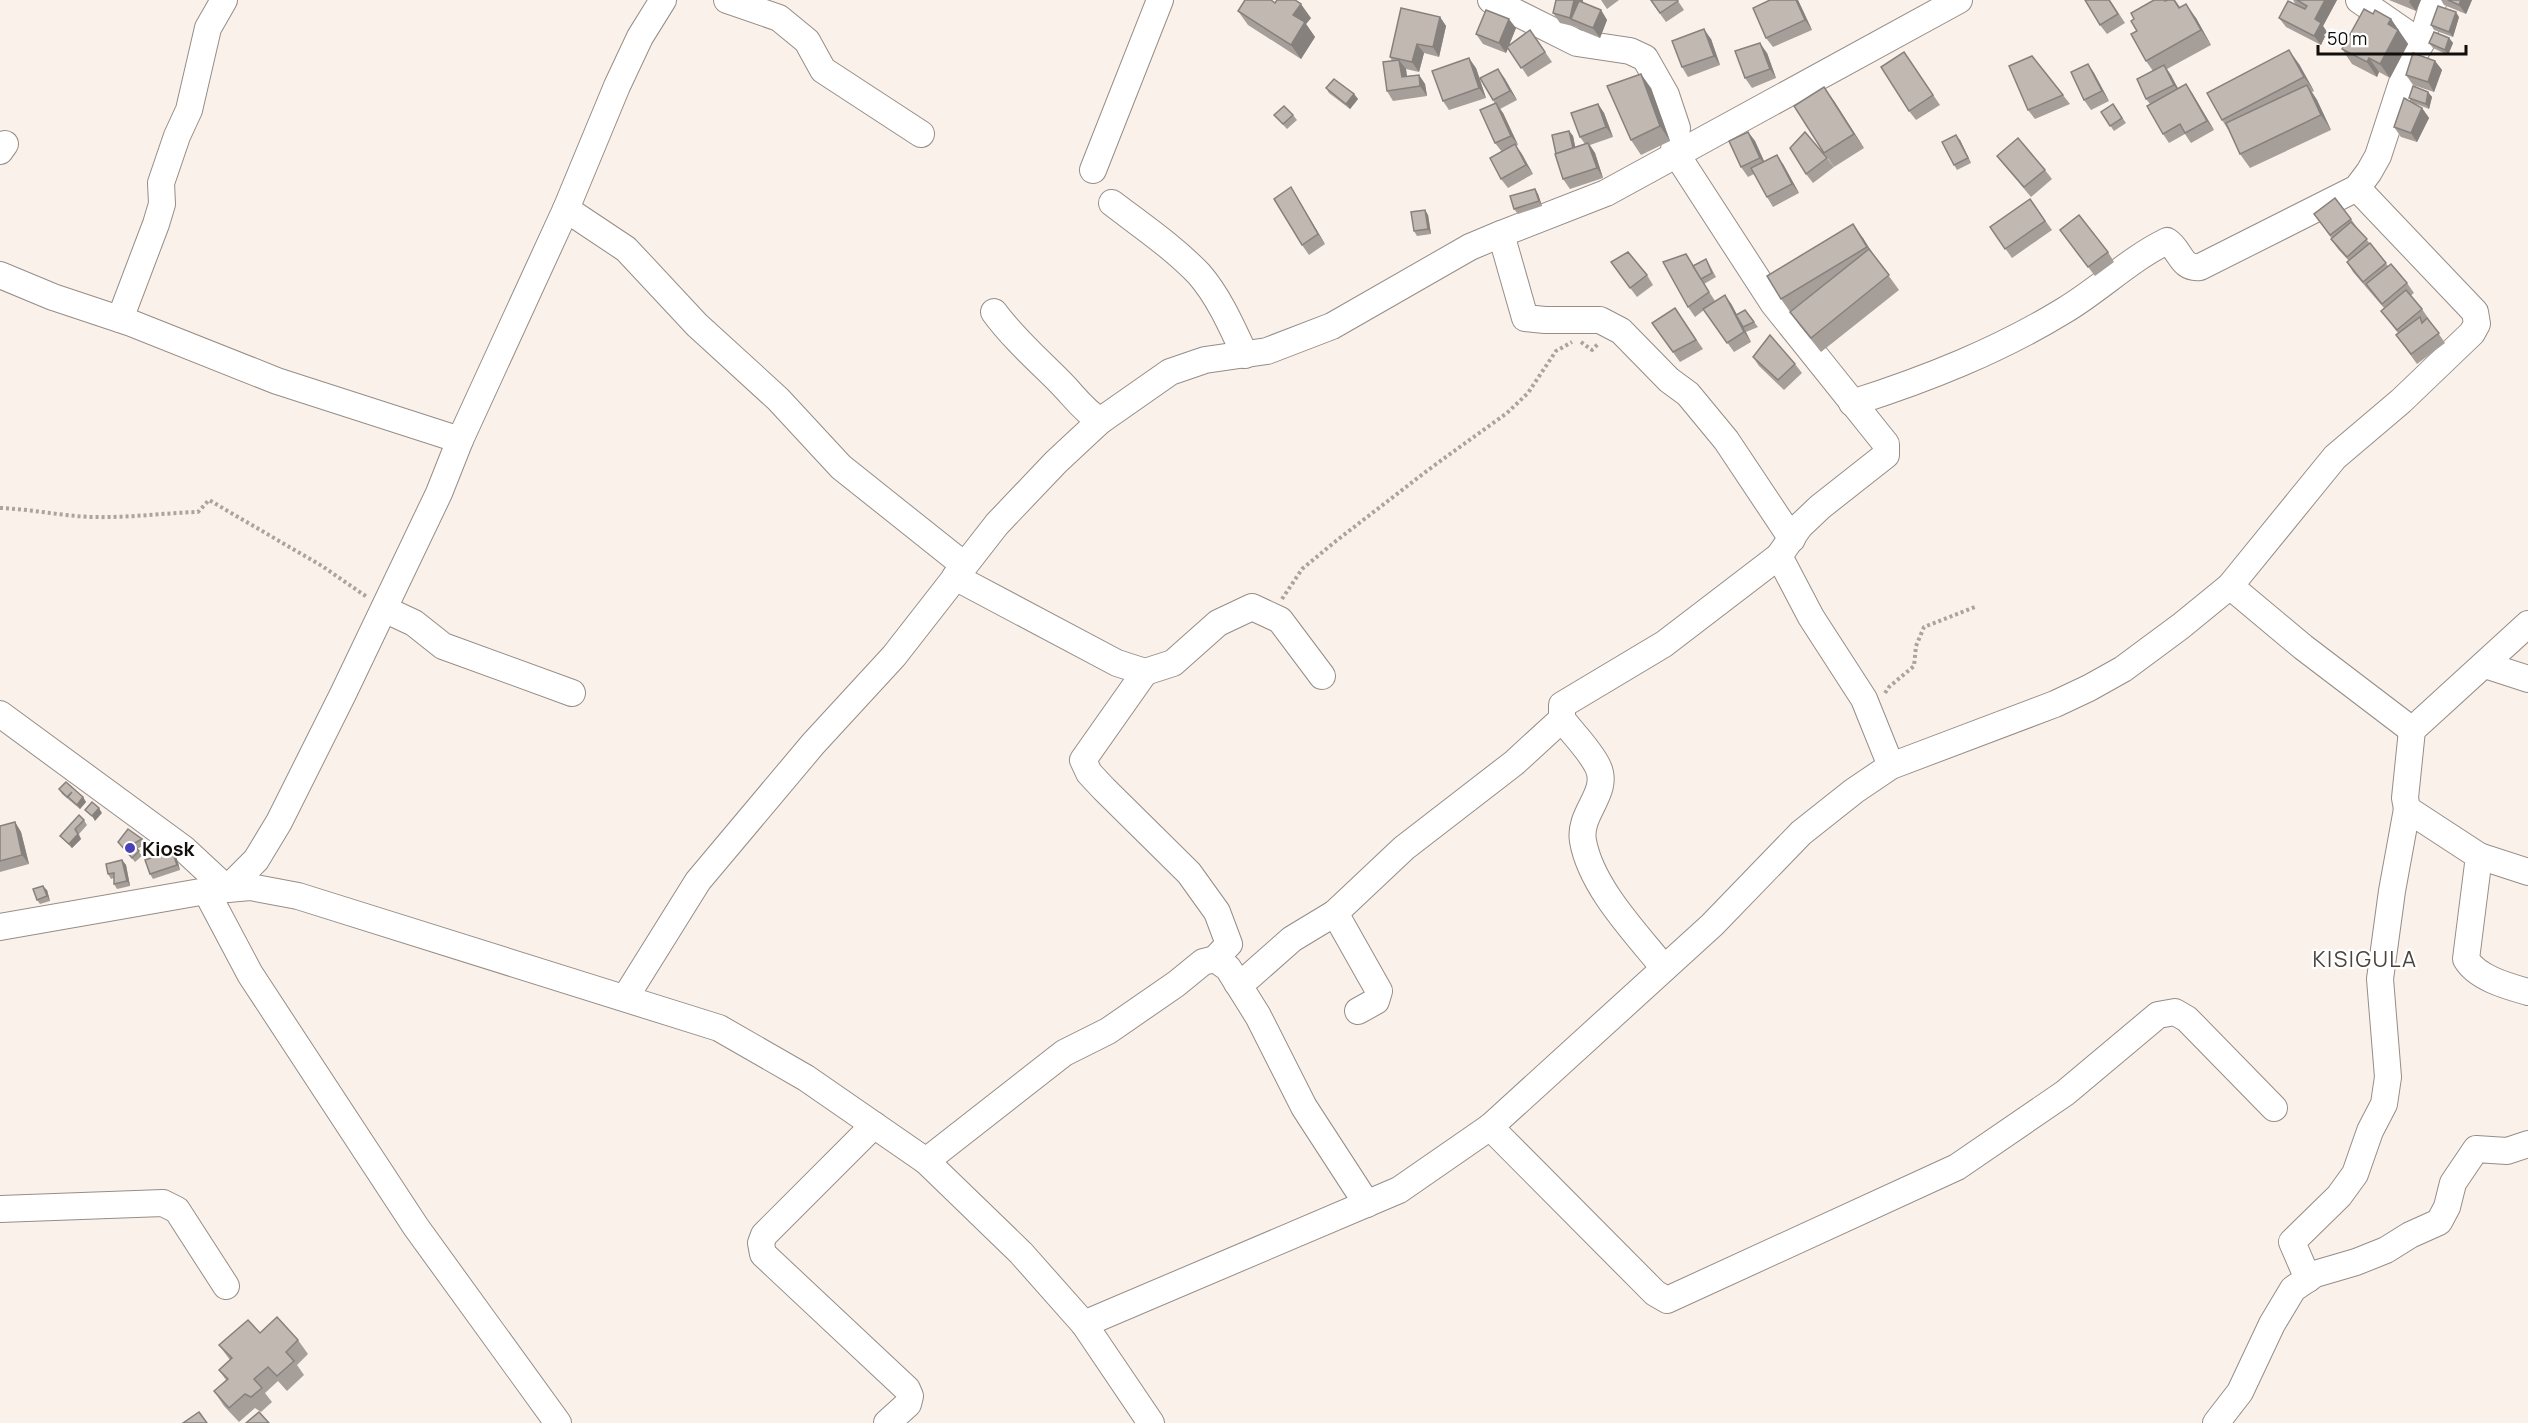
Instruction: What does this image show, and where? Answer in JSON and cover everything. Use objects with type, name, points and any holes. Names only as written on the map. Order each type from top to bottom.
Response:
[{"type":"street","points":[[120,319],[156,224],[162,204],[161,183],[177,136],[189,110],[208,28],[224,0]]},
{"type":"street","points":[[217,890],[256,860],[279,822],[439,493],[460,440],[566,208],[631,57],[663,0]]},
{"type":"street","points":[[727,0],[779,18],[807,41],[823,70],[921,134]]},
{"type":"street","points":[[1093,170],[1160,0]]},
{"type":"street","points":[[1491,0],[1577,43],[1630,51],[1645,58],[1666,95],[1677,128],[1675,156],[1773,303],[1886,444],[1888,450],[1886,455],[1820,507],[1800,526],[1785,547],[1664,644],[1563,705],[1562,719],[1598,766],[1601,777],[1600,789],[1582,826],[1583,841],[1593,869],[1610,900],[1665,968]]},
{"type":"street","points":[[625,998],[698,881],[813,744],[894,656],[960,571],[1019,501],[1100,421],[1170,372],[1205,360],[1267,351],[1332,326],[1470,247],[1606,193],[1959,0]]},
{"type":"street","points":[[2360,0],[2421,43]]},
{"type":"street","points":[[1852,403],[1905,386],[2014,340],[2068,309],[2167,241],[2172,244],[2186,266],[2200,267],[2357,188],[2378,156],[2407,67],[2421,43],[2434,0]]},
{"type":"street","points":[[1084,1324],[1399,1190],[1490,1127],[1712,925],[1801,833],[1854,791],[1891,766],[2055,704],[2089,688],[2123,669],[2230,586],[2335,457],[2401,401],[2472,333],[2477,324],[2475,312],[2357,188]]},
{"type":"street","points":[[1112,203],[1164,242],[1200,276],[1228,318],[1245,355]]},
{"type":"street","points":[[566,208],[626,249],[691,318],[778,399],[842,467],[960,571],[1117,663],[1144,672],[1173,663],[1218,623],[1252,608],[1280,620],[1322,676]]},
{"type":"street","points":[[1501,234],[1525,318],[1599,320],[1615,328],[1669,380],[1688,394],[1726,440],[1785,547],[1811,617],[1864,699],[1891,766]]},
{"type":"street","points":[[0,275],[277,381],[460,440]]},
{"type":"street","points":[[994,312],[1005,327],[1063,385],[1082,409],[1100,421]]},
{"type":"street","points":[[2230,586],[2303,647],[2412,730]]},
{"type":"street","points":[[384,609],[414,623],[443,646],[572,693]]},
{"type":"street","points":[[2308,1279],[2292,1242],[2339,1196],[2355,1174],[2370,1131],[2384,1104],[2388,1077],[2380,979],[2392,891],[2408,809],[2405,798],[2412,730],[2528,624]]},
{"type":"street","points":[[2485,665],[2528,679]]},
{"type":"street","points":[[926,1161],[1064,1053],[1108,1032],[1203,962],[1215,959],[1229,945],[1216,912],[1189,873],[1096,781],[1083,760],[1144,672]]},
{"type":"street","points":[[0,714],[184,849],[217,890],[250,974],[397,1198],[558,1423]]},
{"type":"street","points":[[1237,983],[1249,977],[1292,939],[1335,913],[1404,848],[1514,763],[1562,719]]},
{"type":"street","points":[[2408,809],[2479,856],[2528,872]]},
{"type":"street","points":[[2479,856],[2466,958],[2470,966],[2480,974],[2528,992]]},
{"type":"street","points":[[0,927],[250,886],[298,896],[719,1028],[806,1077],[926,1161],[1021,1253],[1084,1324],[1151,1423]]},
{"type":"street","points":[[1335,913],[1379,991],[1376,1001],[1358,1011]]},
{"type":"street","points":[[1215,959],[1227,968],[1258,1016],[1304,1107],[1367,1204]]},
{"type":"street","points":[[1490,1127],[1654,1293],[1667,1300],[1957,1167],[2066,1094],[2158,1015],[2175,1012],[2187,1019],[2274,1108]]},
{"type":"street","points":[[874,1125],[764,1235],[761,1244],[762,1254],[907,1389],[910,1396],[908,1404],[887,1423]]},
{"type":"street","points":[[2216,1423],[2240,1392],[2272,1324],[2293,1289],[2315,1274],[2386,1250],[2410,1235],[2439,1222],[2447,1207],[2453,1183],[2476,1149],[2507,1151],[2528,1144]]},
{"type":"street","points":[[0,1209],[164,1203],[177,1210],[226,1286]]},
{"type":"path","points":[[1280,620],[1280,603],[1302,569],[1428,470],[1507,413],[1528,393],[1556,351],[1577,339],[1592,350],[1615,328]]},
{"type":"path","points":[[0,508],[90,517],[124,517],[198,512],[209,500],[322,566],[384,609]]},
{"type":"path","points":[[1871,714],[1889,687],[1914,666],[1916,646],[1924,627],[1975,607]]},
{"type":"building","points":[[1245,0],[1271,0],[1275,3],[1277,0],[1295,0],[1301,4],[1293,15],[1305,22],[1291,45],[1238,11]]},
{"type":"building","points":[[1556,0],[1574,0],[1570,18],[1553,13]]},
{"type":"building","points":[[1651,0],[1677,0],[1678,1],[1660,13]]},
{"type":"building","points":[[1770,0],[1796,0],[1805,20],[1766,38],[1753,8]]},
{"type":"building","points":[[2085,0],[2109,0],[2118,14],[2100,25]]},
{"type":"building","points":[[2154,0],[2174,0],[2179,8],[2186,4],[2201,30],[2146,61],[2131,34],[2137,31],[2131,21],[2134,19],[2131,13]]},
{"type":"building","points":[[2297,0],[2325,0],[2315,19],[2321,23],[2314,36],[2279,18],[2288,1],[2305,9],[2307,6]]},
{"type":"building","points":[[2448,0],[2461,0],[2459,5]]},
{"type":"building","points":[[1579,1],[1601,10],[1593,28],[1571,19]]},
{"type":"building","points":[[2438,6],[2456,12],[2449,32],[2431,25]]},
{"type":"building","points":[[1401,8],[1440,17],[1433,47],[1417,44],[1412,62],[1390,57]]},
{"type":"building","points":[[2364,9],[2373,14],[2375,10],[2391,19],[2388,24],[2398,30],[2380,64],[2369,58],[2367,62],[2342,49]]},
{"type":"building","points":[[1486,10],[1509,19],[1499,43],[1476,34]]},
{"type":"building","points":[[1704,29],[1714,56],[1682,67],[1672,41]]},
{"type":"building","points":[[1530,30],[1545,52],[1521,68],[1507,47]]},
{"type":"building","points":[[2434,32],[2449,38],[2445,50],[2429,43]]},
{"type":"building","points":[[1760,43],[1770,69],[1745,78],[1735,51]]},
{"type":"building","points":[[2289,50],[2304,77],[2222,120],[2207,93]]},
{"type":"building","points":[[1904,52],[1933,95],[1909,111],[1881,67]]},
{"type":"building","points":[[2413,53],[2435,61],[2428,82],[2406,75]]},
{"type":"building","points":[[2032,56],[2063,95],[2028,110],[2009,66]]},
{"type":"building","points":[[1469,58],[1479,88],[1443,101],[1432,71]]},
{"type":"building","points":[[1399,60],[1402,77],[1419,75],[1420,86],[1387,91],[1383,62]]},
{"type":"building","points":[[2088,64],[2102,91],[2084,100],[2071,72]]},
{"type":"building","points":[[2164,65],[2174,85],[2146,99],[2137,79]]},
{"type":"building","points":[[1498,69],[1510,91],[1493,100],[1480,78]]},
{"type":"building","points":[[1641,74],[1660,126],[1631,140],[1607,86]]},
{"type":"building","points":[[1334,79],[1354,94],[1346,104],[1326,88]]},
{"type":"building","points":[[2186,84],[2207,121],[2185,133],[2180,124],[2163,134],[2147,106]]},
{"type":"building","points":[[2307,85],[2321,115],[2240,154],[2226,123]]},
{"type":"building","points":[[2413,86],[2428,92],[2426,104],[2409,98]]},
{"type":"building","points":[[1824,87],[1854,134],[1824,153],[1794,106]]},
{"type":"building","points":[[2404,98],[2422,108],[2411,133],[2394,127]]},
{"type":"building","points":[[1496,103],[1511,136],[1495,143],[1480,110]]},
{"type":"building","points":[[1598,104],[1606,127],[1580,137],[1571,113]]},
{"type":"building","points":[[2113,104],[2122,118],[2110,126],[2101,112]]},
{"type":"building","points":[[1284,106],[1293,115],[1283,124],[1274,115]]},
{"type":"building","points":[[1569,131],[1573,148],[1556,154],[1552,135]]},
{"type":"building","points":[[1748,132],[1760,158],[1741,167],[1729,141]]},
{"type":"building","points":[[1805,132],[1827,158],[1806,174],[1790,148]]},
{"type":"building","points":[[1956,135],[1968,158],[1954,165],[1942,142]]},
{"type":"building","points":[[2018,138],[2045,170],[2024,187],[1997,156]]},
{"type":"building","points":[[1588,143],[1597,168],[1563,179],[1555,154]]},
{"type":"building","points":[[1515,144],[1526,165],[1501,179],[1490,158]]},
{"type":"building","points":[[1777,155],[1792,184],[1767,197],[1751,168]]},
{"type":"building","points":[[1291,187],[1318,234],[1302,245],[1274,199]]},
{"type":"building","points":[[1535,189],[1539,201],[1514,209],[1510,196]]},
{"type":"building","points":[[2335,198],[2351,219],[2330,235],[2314,214]]},
{"type":"building","points":[[2030,199],[2045,221],[2005,249],[1990,227]]},
{"type":"building","points":[[1425,210],[1428,229],[1414,231],[1411,212]]},
{"type":"building","points":[[2079,215],[2108,252],[2088,267],[2060,230]]},
{"type":"building","points":[[2351,222],[2367,239],[2347,257],[2331,239]]},
{"type":"building","points":[[1853,224],[1867,247],[1781,299],[1767,276]]},
{"type":"building","points":[[2370,243],[2386,263],[2363,282],[2347,262]]},
{"type":"building","points":[[1869,249],[1889,275],[1811,338],[1790,312]]},
{"type":"building","points":[[1628,252],[1647,275],[1630,288],[1611,262]]},
{"type":"building","points":[[1686,254],[1709,292],[1688,307],[1663,262]]},
{"type":"building","points":[[1706,259],[1712,273],[1701,279],[1693,266]]},
{"type":"building","points":[[2391,264],[2407,283],[2382,304],[2366,284]]},
{"type":"building","points":[[2406,290],[2422,309],[2397,330],[2381,311]]},
{"type":"building","points":[[1725,295],[1744,332],[1727,343],[1703,309]]},
{"type":"building","points":[[1675,308],[1696,340],[1673,352],[1652,323]]},
{"type":"building","points":[[1745,310],[1754,322],[1743,327],[1736,315]]},
{"type":"building","points":[[2420,317],[2422,323],[2427,318],[2439,333],[2411,354],[2396,335]]},
{"type":"building","points":[[1770,335],[1795,364],[1778,380],[1753,357]]},
{"type":"building","points":[[66,782],[83,797],[77,805],[68,797],[72,792],[67,797],[59,789]]},
{"type":"building","points":[[92,802],[99,808],[92,816],[85,810]]},
{"type":"building","points":[[79,815],[84,820],[75,829],[78,834],[69,844],[60,836]]},
{"type":"building","points":[[15,822],[22,855],[0,861],[0,826]]},
{"type":"building","name":"Kiosk","points":[[128,829],[142,839],[133,844],[139,851],[132,858],[118,842]]},
{"type":"building","points":[[172,851],[177,865],[150,874],[145,860]]},
{"type":"building","points":[[122,860],[127,881],[114,884],[114,873],[108,874],[106,864]]},
{"type":"building","points":[[43,886],[47,896],[37,900],[33,889]]},
{"type":"building","points":[[277,1317],[298,1340],[286,1352],[294,1361],[277,1376],[268,1367],[254,1379],[262,1388],[251,1397],[245,1394],[229,1408],[214,1391],[228,1379],[219,1370],[232,1358],[219,1345],[248,1320],[260,1333]]},
{"type":"building","points":[[199,1412],[207,1423],[183,1423]]},
{"type":"building","points":[[259,1412],[269,1423],[246,1423]]},
{"type":"place","name":"Kiosk","points":[[130,848]]},
{"type":"district","name":"KISIGULA","points":[[2365,959]]}]
